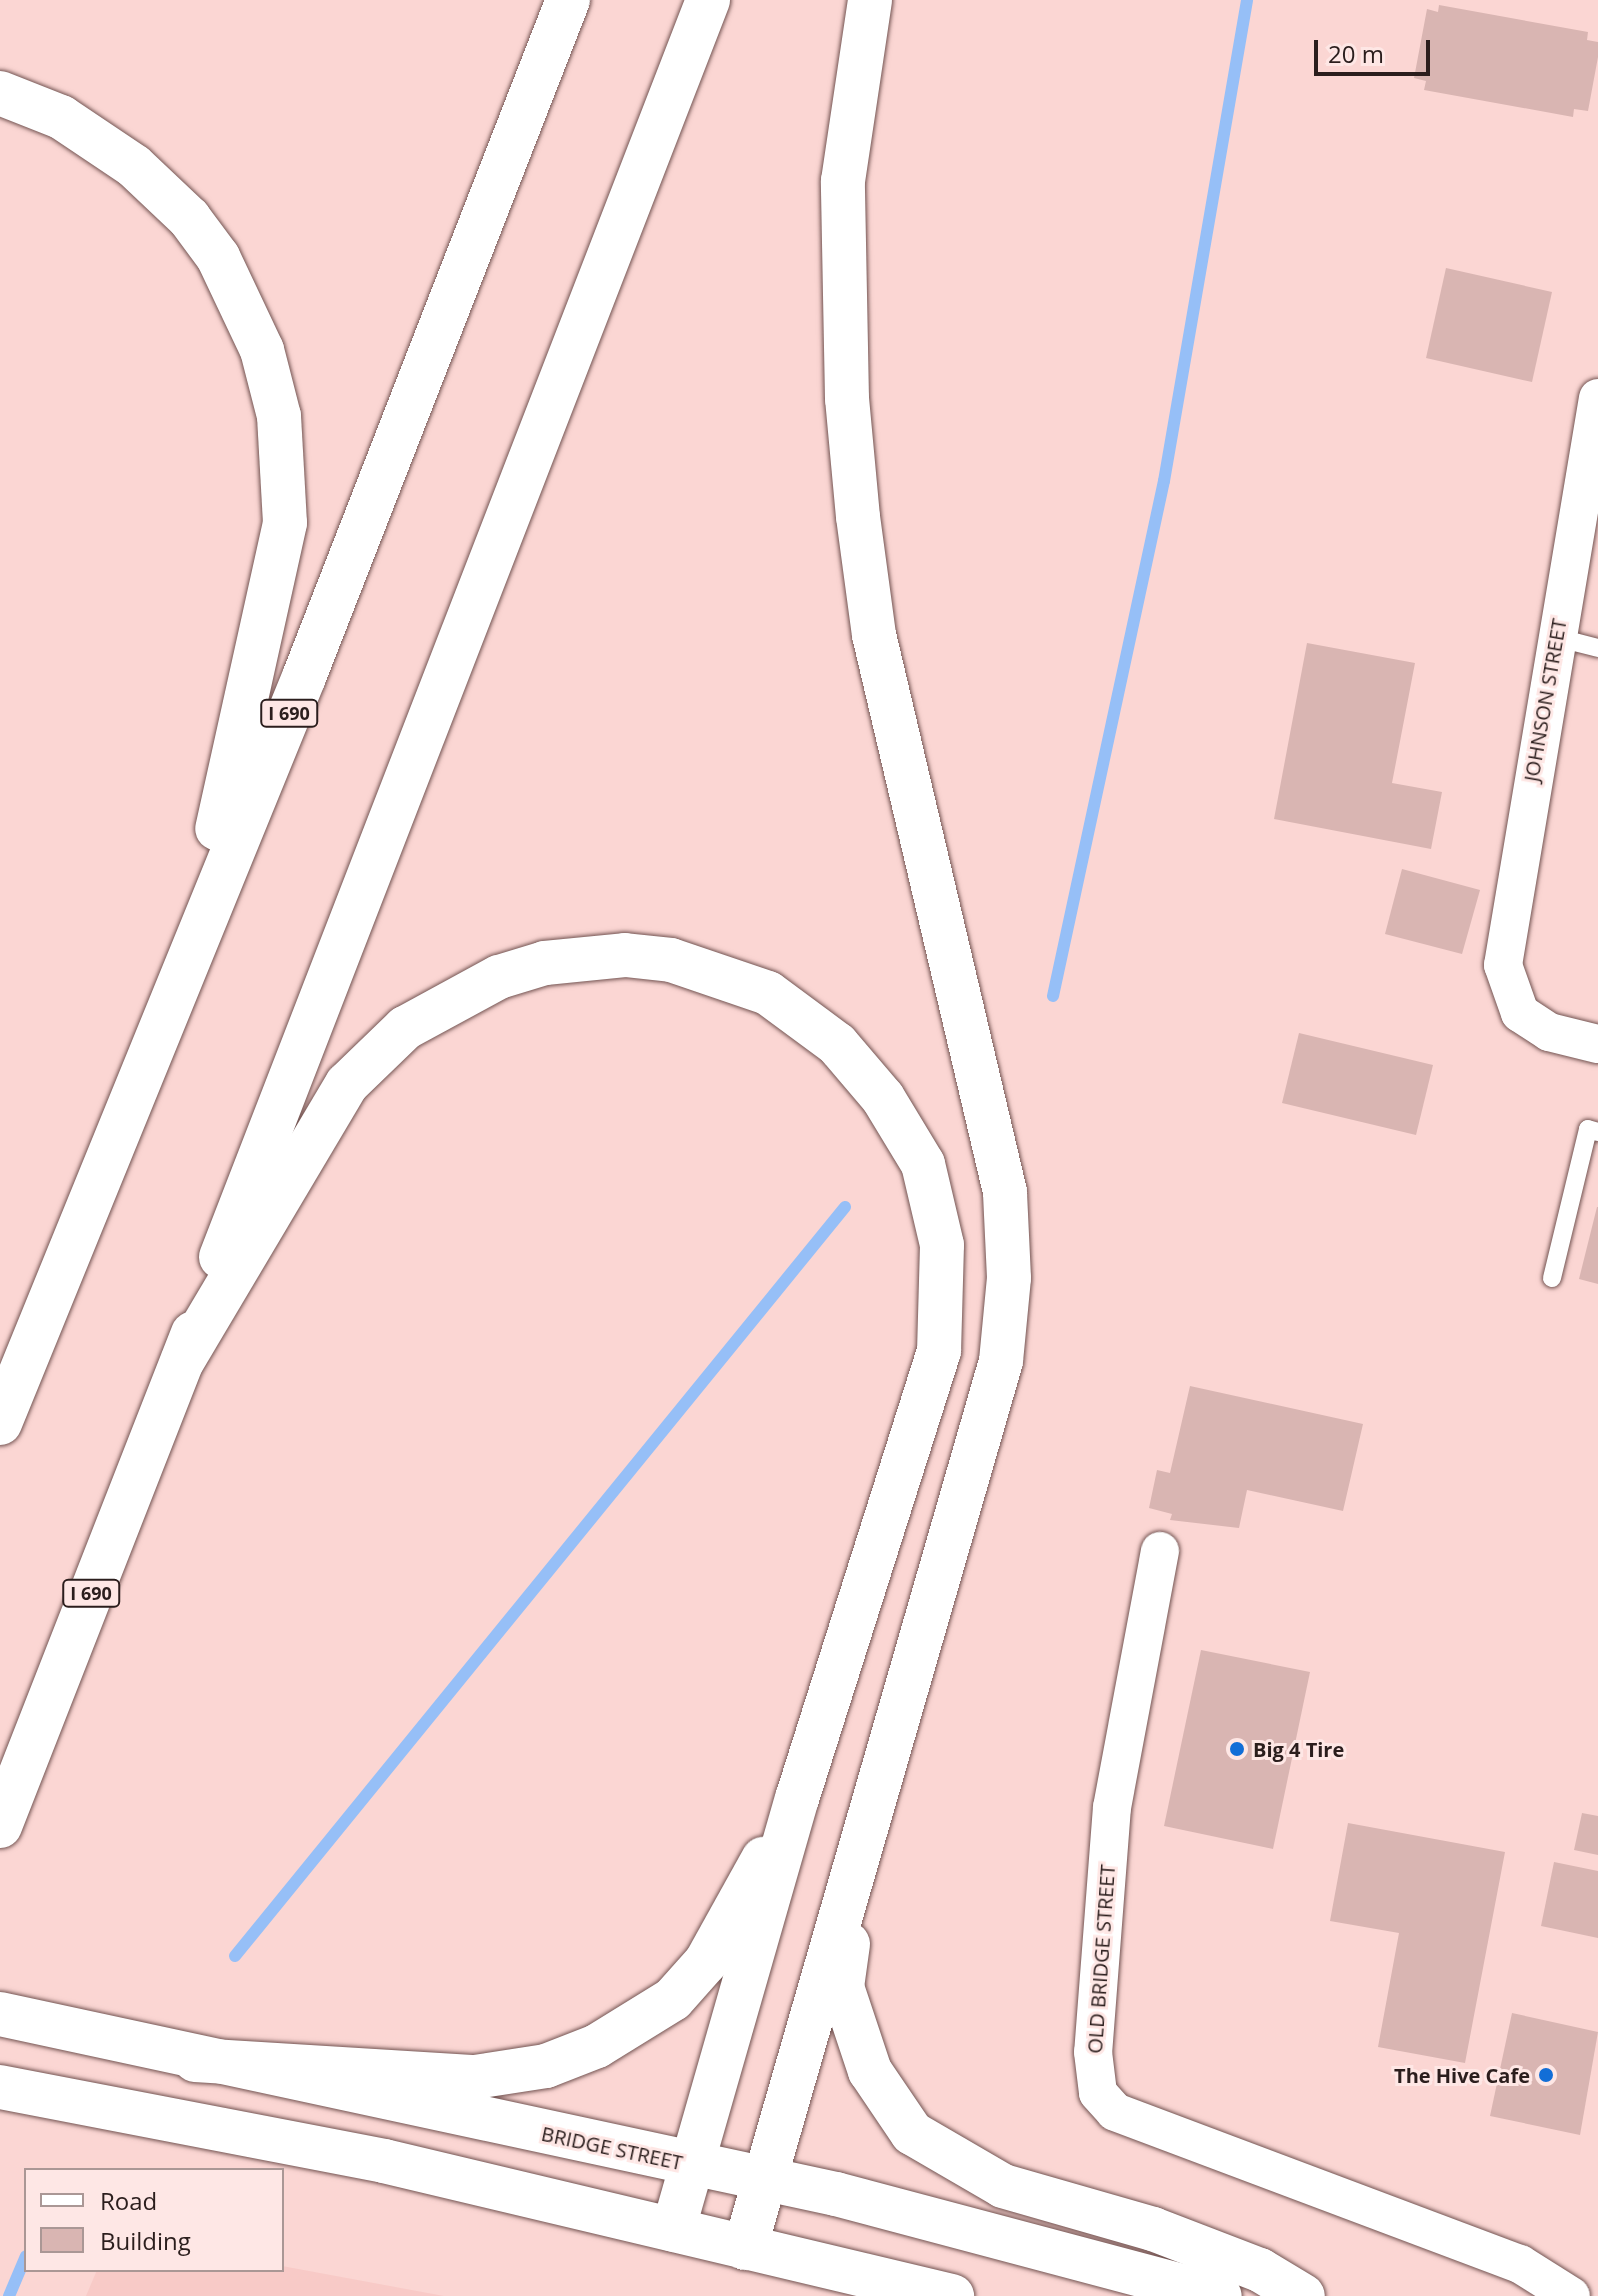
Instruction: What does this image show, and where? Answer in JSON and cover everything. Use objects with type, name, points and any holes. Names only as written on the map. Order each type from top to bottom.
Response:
[{"type":"main road","name":"I 690","points":[[0,1423],[186,955],[304,677],[568,0]]},
{"type":"main road","name":"I 690","points":[[0,1826],[183,1360],[314,1005],[708,0]]},
{"type":"main road","points":[[745,2248],[1001,1361],[1009,1278],[1005,1192],[874,635],[858,517],[847,399],[843,181],[870,0]]},
{"type":"main road","points":[[0,93],[61,117],[134,166],[189,218],[218,257],[262,350],[279,416],[285,523],[276,582],[186,955]]},
{"type":"main road","points":[[183,1360],[347,1084],[405,1028],[499,977],[545,963],[625,955],[671,960],[768,993],[837,1044],[883,1098],[923,1164],[942,1245],[939,1351],[797,1798],[673,2230]]},
{"type":"main road","points":[[195,2060],[475,2077],[546,2066],[597,2046],[673,1999],[706,1962],[797,1798]]},
{"type":"main road","points":[[861,1840],[842,1987],[870,2071],[912,2133],[1003,2186],[1153,2229],[1260,2270],[1303,2296]]},
{"type":"main road","name":"BRIDGE STREET","points":[[0,2014],[195,2060],[763,2179],[1220,2296]]},
{"type":"main road","points":[[0,2087],[384,2161],[952,2296]]},
{"type":"street","name":"JOHNSON STREET","points":[[1598,398],[1591,475],[1555,637],[1503,965],[1513,1002],[1549,1032],[1598,1044]]},
{"type":"street","name":"OLD BRIDGE STREET","points":[[1160,1551],[1112,1807],[1093,2052],[1098,2093],[1115,2112],[1520,2264],[1571,2296]]},
{"type":"lane","points":[[1555,637],[1598,648]]},
{"type":"lane","points":[[1552,1278],[1588,1129],[1598,1132]]},
{"type":"shaded area","points":[[284,2266],[444,2296],[86,2296],[96,2272],[284,2272]]},
{"type":"building","points":[[1439,5],[1588,32],[1587,40],[1598,42],[1598,57],[1588,111],[1574,109],[1573,117],[1424,90],[1426,81],[1414,78],[1427,9],[1438,12]]},
{"type":"building","points":[[1446,268],[1552,292],[1532,382],[1426,358]]},
{"type":"building","points":[[1307,643],[1415,663],[1392,783],[1442,792],[1431,849],[1274,819]]},
{"type":"building","points":[[1402,869],[1480,890],[1462,954],[1385,934]]},
{"type":"building","points":[[1299,1033],[1433,1065],[1416,1135],[1282,1103]]},
{"type":"building","points":[[1598,1207],[1598,1284],[1579,1279]]},
{"type":"building","points":[[1190,1386],[1363,1424],[1343,1511],[1247,1490],[1239,1528],[1170,1520],[1172,1514],[1149,1508],[1157,1470],[1170,1473]]},
{"type":"building","points":[[1201,1650],[1310,1672],[1273,1849],[1164,1826]]},
{"type":"building","points":[[1582,1813],[1598,1816],[1598,1855],[1574,1850]]},
{"type":"building","points":[[1348,1823],[1505,1852],[1465,2063],[1378,2047],[1399,1933],[1330,1921]]},
{"type":"building","points":[[1554,1862],[1598,1871],[1598,1938],[1541,1926]]},
{"type":"building","points":[[1512,2013],[1598,2032],[1580,2135],[1490,2116]]},
{"type":"waterway","points":[[1053,996],[1164,481],[1247,0]]},
{"type":"waterway","points":[[235,1956],[845,1207]]},
{"type":"waterway","points":[[9,2296],[24,2261]]},
{"type":"place","name":"Big 4 Tire","points":[[1237,1749]]},
{"type":"place","name":"The Hive Cafe","points":[[1546,2075]]}]
